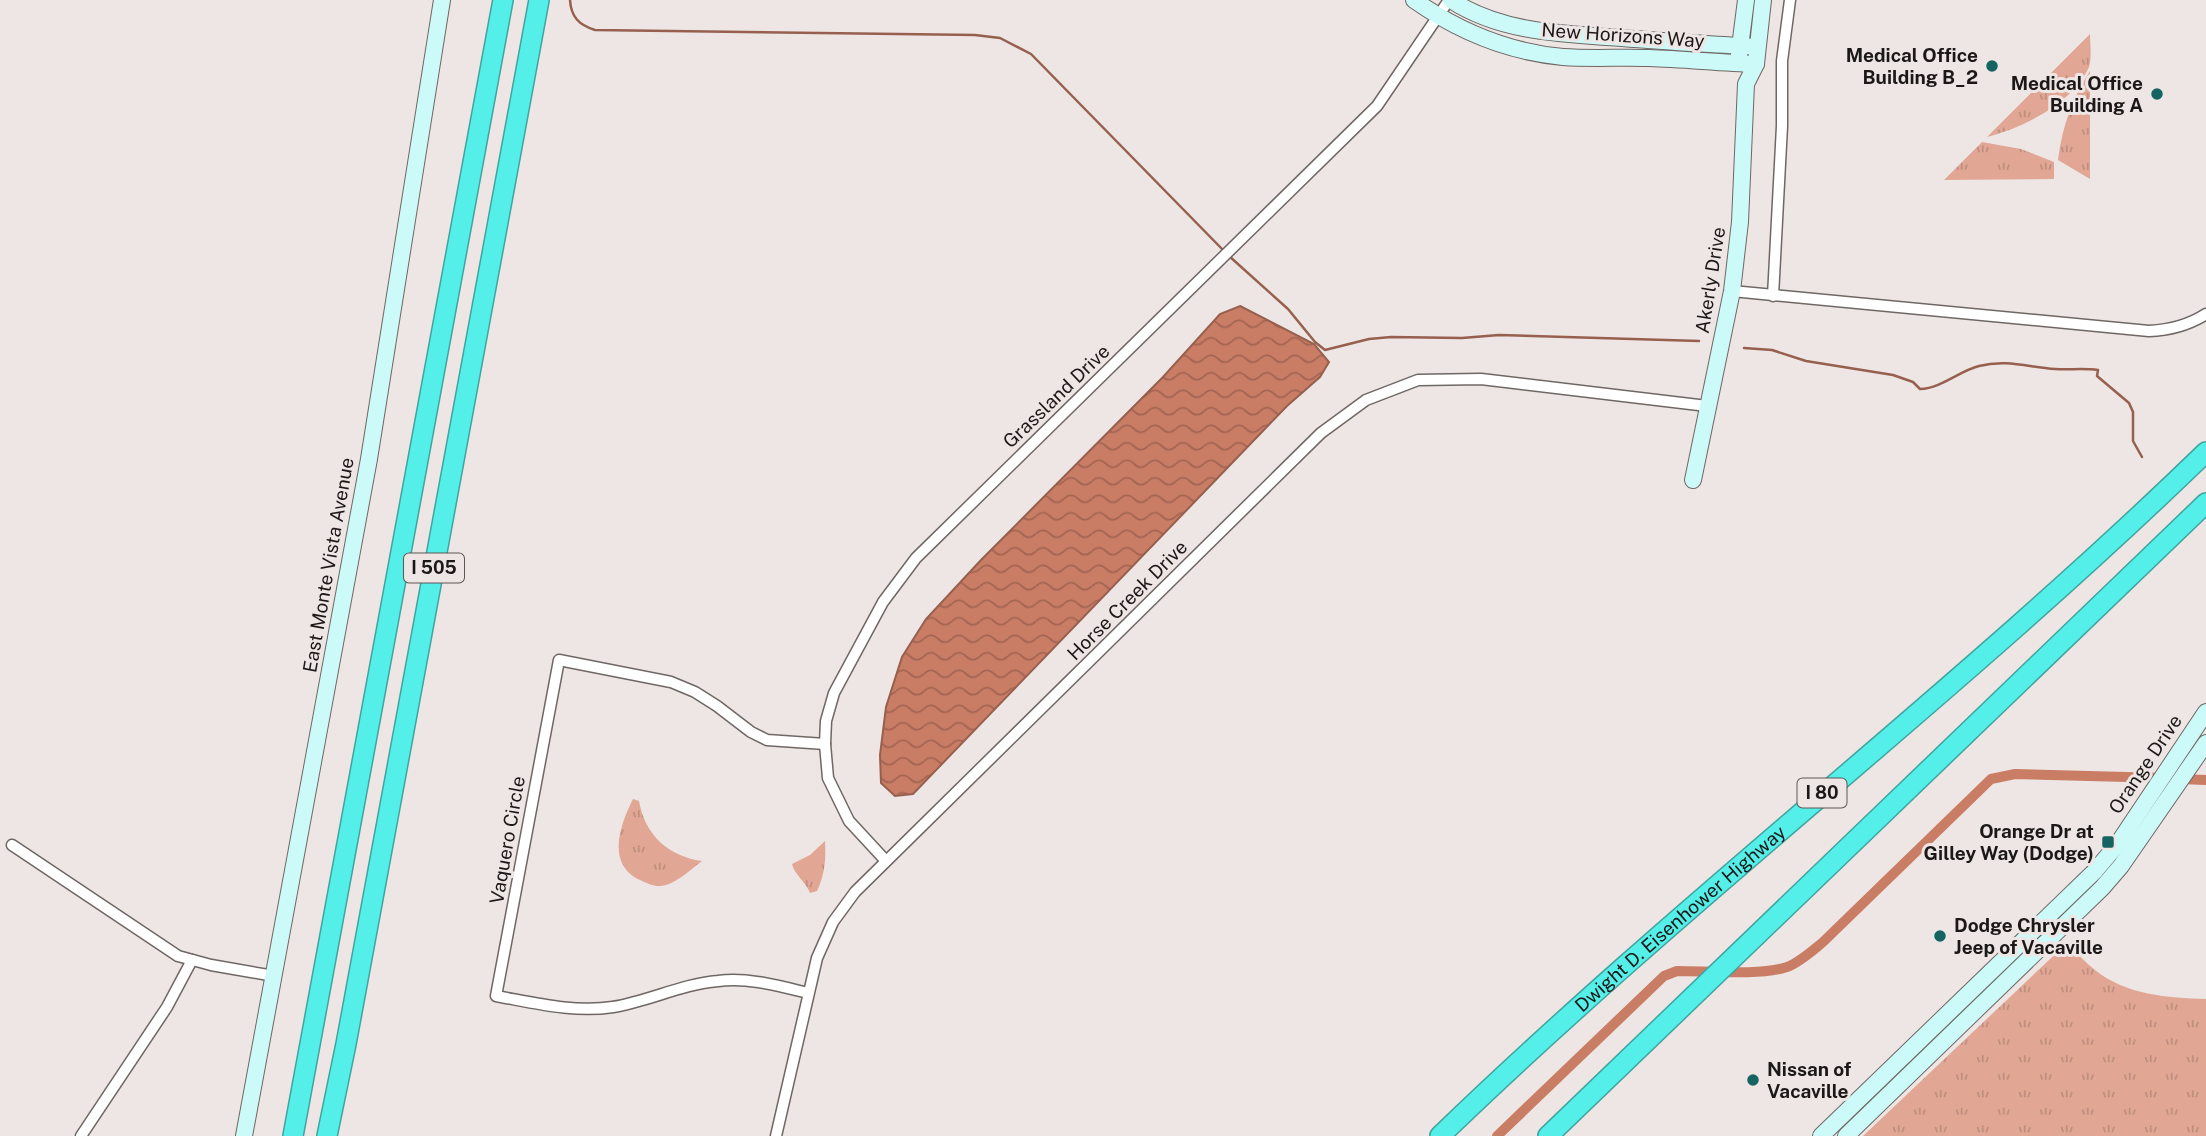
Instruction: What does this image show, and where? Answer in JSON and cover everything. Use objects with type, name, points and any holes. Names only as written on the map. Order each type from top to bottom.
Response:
[{"type":"highway","name":"I 505","points":[[293,1136],[503,0]]},
{"type":"highway","name":"I 505","points":[[327,1136],[349,1030],[539,0]]},
{"type":"highway","name":"Dwight D. Eisenhower Highway","points":[[1440,1136],[1553,1030],[2068,580],[2206,452]]},
{"type":"highway","points":[[1548,1136],[2206,503]]},
{"type":"highway","points":[[2168,540],[2206,518]]},
{"type":"street","name":"East Monte Vista Avenue","points":[[244,1136],[369,458],[442,0]]},
{"type":"street","name":"New Horizons Way","points":[[1415,0],[1437,16],[1480,38],[1562,57],[1650,58],[1756,64]]},
{"type":"street","name":"New Horizons Way","points":[[1450,0],[1517,28],[1748,47]]},
{"type":"street","name":"Grassland Drive","points":[[886,861],[849,821],[828,778],[825,744],[826,720],[834,693],[883,601],[916,558],[1377,106],[1450,0]]},
{"type":"street","name":"Akerly Drive","points":[[1746,0],[1748,47],[1756,64],[1746,84]]},
{"type":"street","name":"Akerly Drive","points":[[1693,480],[1732,292],[1740,222],[1746,84],[1739,64],[1748,47],[1763,0]]},
{"type":"street","points":[[1773,296],[1782,126],[1782,61],[1790,0]]},
{"type":"street","points":[[1732,292],[2149,331],[2173,328],[2206,314]]},
{"type":"street","name":"Horse Creek Drive","points":[[776,1136],[817,958],[833,922],[855,892],[1321,433],[1366,400],[1418,380],[1481,379],[1707,406]]},
{"type":"street","name":"Vaquero Circle","points":[[808,993],[763,983],[726,980],[704,983],[612,1007],[553,1007],[496,996],[559,660],[671,682],[695,692],[751,732],[767,740],[825,744]]},
{"type":"street","name":"Orange Drive","points":[[1821,1136],[2094,872],[2116,845],[2206,712]]},
{"type":"street","name":"Orange Drive","points":[[1846,1136],[2069,920],[2121,866],[2206,743]]},
{"type":"street","points":[[12,845],[178,956],[274,976]]},
{"type":"street","points":[[2058,907],[2069,920]]},
{"type":"street","points":[[81,1136],[167,1007],[192,960]]},
{"type":"green space","points":[[2090,34],[2089,67],[2071,92],[2046,112],[2016,127],[1987,137]]},
{"type":"green space","points":[[2090,71],[2090,179],[2058,160],[2069,114]]},
{"type":"green space","points":[[1982,142],[2021,149],[2054,162],[2054,179],[1944,180]]},
{"type":"green space","points":[[633,799],[639,801],[647,824],[660,842],[679,854],[702,861],[680,878],[662,886],[650,884],[629,873],[619,854],[619,843],[624,820]]},
{"type":"green space","points":[[825,841],[822,879],[817,891],[810,893],[792,864],[810,855]]},
{"type":"green space","points":[[2067,943],[2095,970],[2120,985],[2148,994],[2206,999],[2206,1136],[1863,1136]]},
{"type":"water","points":[[1240,306],[1314,344],[1329,362],[1320,377],[1287,406],[913,794],[895,796],[881,783],[880,755],[886,707],[902,657],[926,619],[1163,377],[1220,314]]},
{"type":"waterway","points":[[570,0],[577,20],[595,30],[975,35],[1000,38],[1031,54],[1225,252]]},
{"type":"waterway","points":[[1229,256],[1288,309],[1325,350],[1369,339],[1391,337],[1462,338],[1499,335],[1699,341]]},
{"type":"waterway","points":[[1744,348],[1772,350],[1806,361],[1893,375],[1913,382],[1920,389],[1936,386],[1972,368],[1989,364],[2098,370],[2097,376],[2129,403],[2133,412],[2133,441],[2142,457]]},
{"type":"waterway","points":[[1497,1136],[1664,976],[1677,971],[1776,970],[1792,965],[1806,956],[1991,779],[2015,774],[2165,778]]},
{"type":"waterway","points":[[2180,779],[2206,780]]},
{"type":"place","name":"Medical Office Building B_2","points":[[1992,66]]},
{"type":"place","name":"Medical Office Building A","points":[[2157,94]]},
{"type":"place","name":"Orange Dr at Gilley Way (Dodge)","points":[[2108,842]]},
{"type":"place","name":"Dodge Chrysler Jeep of Vacaville","points":[[1940,936]]},
{"type":"place","name":"Nissan of Vacaville","points":[[1753,1080]]}]
